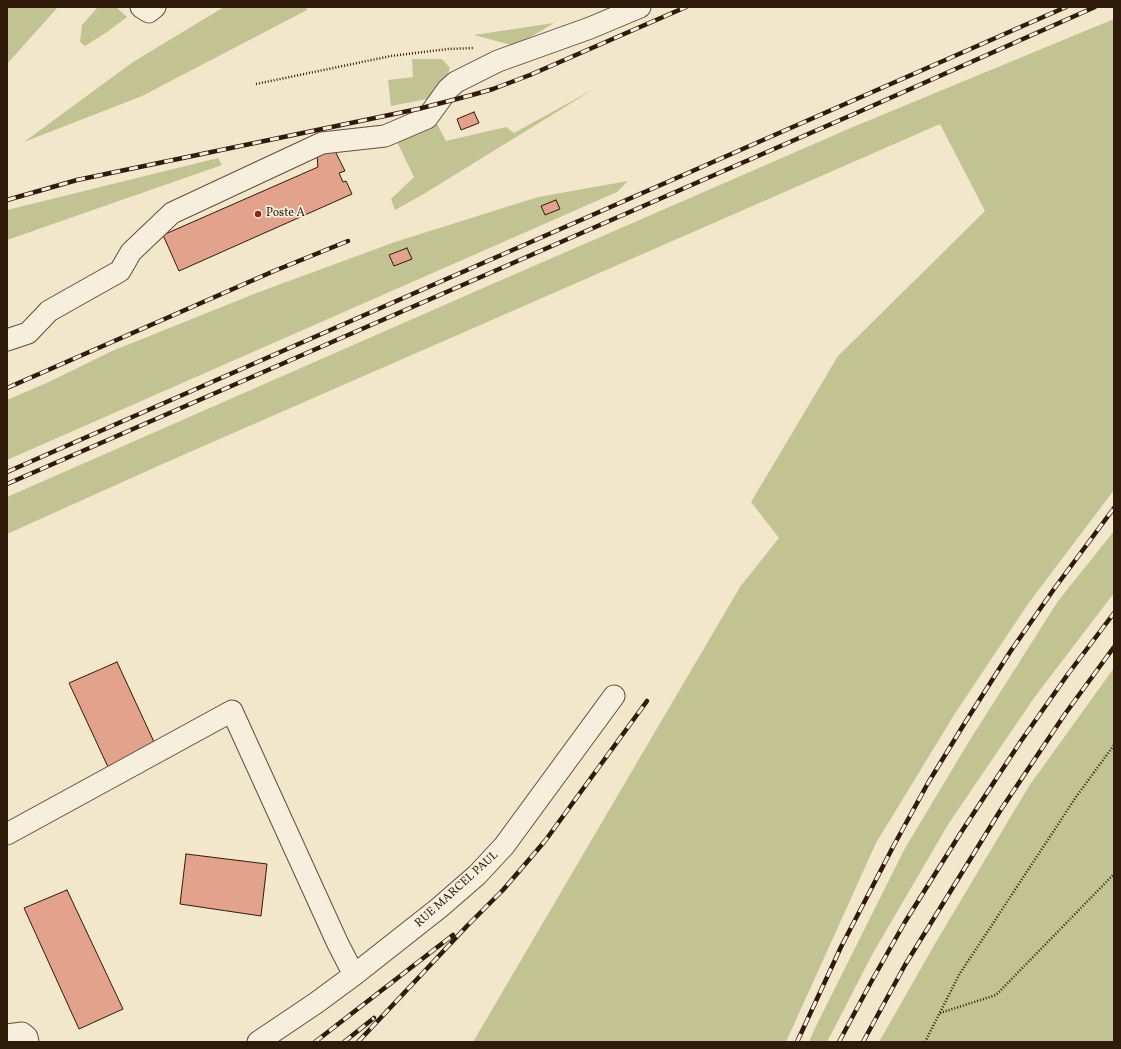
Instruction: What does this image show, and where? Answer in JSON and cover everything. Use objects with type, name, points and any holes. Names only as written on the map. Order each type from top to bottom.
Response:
[{"type":"street","points":[[142,7],[149,12],[155,7]]},
{"type":"street","points":[[7,340],[28,333],[49,311],[120,271],[131,252],[172,213],[322,143],[385,136],[427,118],[448,89],[456,82],[498,61],[590,28],[640,7]]},
{"type":"street","name":"RUE MARCEL PAUL","points":[[258,1042],[316,1003],[354,975],[439,908],[477,875],[504,846],[614,696]]},
{"type":"street","points":[[7,834],[232,711],[338,944],[354,975]]},
{"type":"street","points":[[7,1035],[22,1034],[27,1037],[28,1042]]},
{"type":"path","points":[[256,84],[391,56],[479,48]]},
{"type":"path","points":[[925,1042],[959,975],[1076,797],[1114,745]]},
{"type":"path","points":[[940,1014],[996,995],[1114,874]]},
{"type":"green space","points":[[7,7],[58,7],[7,64]]},
{"type":"green space","points":[[98,7],[116,7],[127,17],[85,46],[80,42],[82,25]]},
{"type":"green space","points":[[224,7],[305,7],[307,10],[142,96],[24,142],[133,62]]},
{"type":"green space","points":[[1114,19],[1114,490],[1028,604],[954,715],[876,843],[786,1042],[473,1042],[740,587],[779,538],[751,502],[838,356],[985,211],[940,124],[167,462],[7,534],[7,497],[853,127]]},
{"type":"green space","points":[[554,23],[515,46],[474,35]]},
{"type":"green space","points":[[412,59],[442,59],[450,68],[447,76],[427,99],[391,106],[388,80],[413,77]]},
{"type":"green space","points":[[594,89],[422,195],[395,210],[391,199],[414,177],[397,142],[437,124],[446,141],[506,127],[514,133]]},
{"type":"green space","points":[[218,158],[222,165],[7,240],[7,210]]},
{"type":"green space","points":[[628,181],[617,192],[7,460],[7,400],[51,381],[112,351],[259,292],[395,242],[538,197]]},
{"type":"green space","points":[[1114,531],[1114,593],[1034,698],[949,823],[873,953],[827,1042],[809,1042],[904,850],[968,743],[1058,601]]},
{"type":"green space","points":[[1114,668],[1114,1042],[879,1042],[936,942],[1029,786]]},
{"type":"building","points":[[474,112],[479,123],[461,130],[457,119]]},
{"type":"building","name":"Poste A","points":[[331,149],[336,153],[345,171],[339,173],[343,182],[346,181],[352,194],[179,271],[163,235],[318,167],[317,156]]},
{"type":"building","points":[[556,200],[560,209],[545,215],[541,206]]},
{"type":"building","points":[[407,248],[412,259],[394,266],[389,255]]},
{"type":"building","points":[[117,662],[155,744],[108,767],[69,683]]},
{"type":"building","points":[[186,854],[267,864],[261,916],[180,904]]},
{"type":"building","points":[[67,890],[123,1009],[79,1029],[24,908]]},
{"type":"railway","points":[[7,200],[77,180],[418,109],[472,95],[530,75],[686,7]]},
{"type":"railway","points":[[7,472],[1066,7]]},
{"type":"railway","points":[[7,484],[854,114],[1095,7]]},
{"type":"railway","points":[[7,388],[274,271],[348,241]]},
{"type":"railway","points":[[797,1042],[841,947],[928,783],[1010,652],[1054,589],[1114,508]]},
{"type":"railway","points":[[839,1042],[905,922],[960,834],[1021,741],[1068,674],[1114,613]]},
{"type":"railway","points":[[863,1042],[905,965],[1000,811],[1065,714],[1114,647]]},
{"type":"railway","points":[[358,1042],[503,890],[545,841],[647,701]]},
{"type":"railway","points":[[315,1042],[453,935]]},
{"type":"railway","points":[[344,1042],[374,1018]]},
{"type":"place","name":"Poste A","points":[[258,214]]}]
